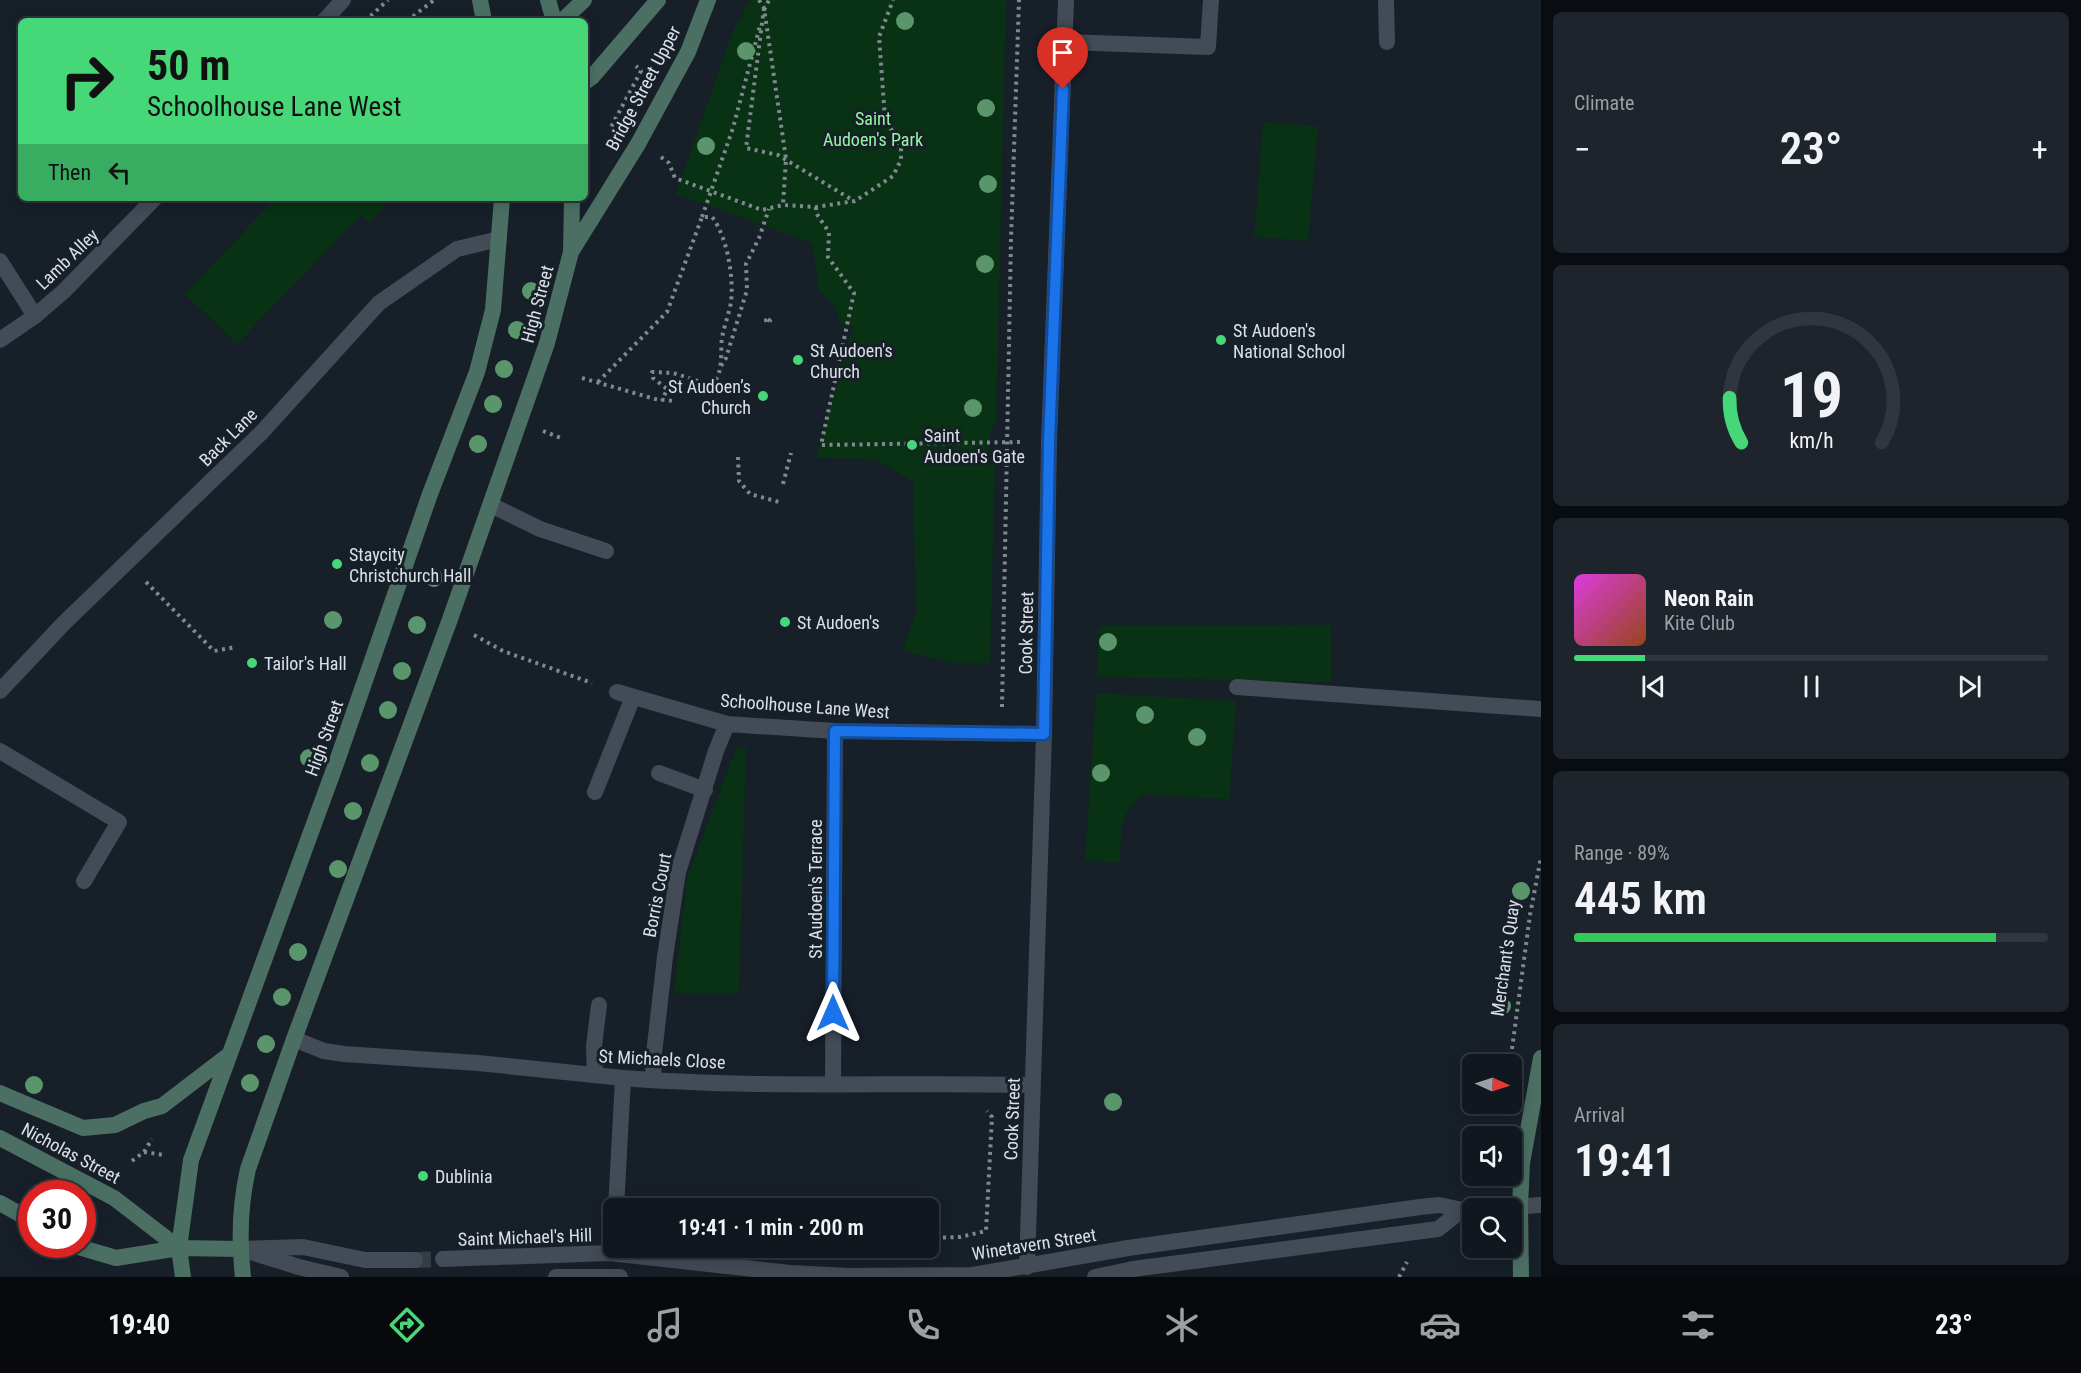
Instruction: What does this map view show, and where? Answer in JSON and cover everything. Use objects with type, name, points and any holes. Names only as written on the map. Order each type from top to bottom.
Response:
[{"type":"main road","points":[[480,0],[483,18]]},
{"type":"main road","points":[[549,0],[553,18]]},
{"type":"main road","points":[[565,18],[584,0]]},
{"type":"main road","points":[[588,79],[658,0]]},
{"type":"main road","name":"Bridge Street Upper","points":[[570,252],[638,144],[688,51],[708,0]]},
{"type":"main road","name":"High Street","points":[[183,1277],[179,1248],[191,1160],[337,761],[430,494],[477,372],[493,310],[502,201]]},
{"type":"main road","points":[[570,252],[572,201]]},
{"type":"main road","name":"High Street","points":[[243,1277],[240,1249],[248,1169],[491,505],[547,343],[570,252]]},
{"type":"main road","points":[[0,1093],[84,1128],[115,1125],[144,1111],[162,1106],[227,1057]]},
{"type":"main road","points":[[1520,1198],[1522,1163],[1541,1058]]},
{"type":"main road","name":"Nicholas Street","points":[[0,1138],[114,1198],[179,1248]]},
{"type":"main road","points":[[0,1203],[18,1213]]},
{"type":"main road","points":[[96,1252],[116,1258],[179,1248],[240,1249]]},
{"type":"main road","points":[[1521,1258],[1521,1277]]},
{"type":"street","points":[[327,18],[343,0]]},
{"type":"street","name":"Cook Street","points":[[1027,1272],[1044,734],[1049,441],[1066,0]]},
{"type":"street","points":[[1065,42],[1208,48],[1211,0]]},
{"type":"street","points":[[1386,0],[1387,42]]},
{"type":"street","name":"Lamb Alley","points":[[0,340],[35,316],[64,291],[152,201]]},
{"type":"street","name":"Back Lane","points":[[0,691],[64,623],[262,432],[379,303],[457,249],[499,239]]},
{"type":"street","points":[[0,261],[35,316]]},
{"type":"street","points":[[491,505],[540,529],[606,551]]},
{"type":"street","points":[[1237,687],[1541,709]]},
{"type":"street","points":[[595,792],[625,695]]},
{"type":"street","name":"Schoolhouse Lane West","points":[[625,695],[727,724],[835,731],[1044,734]]},
{"type":"street","name":"Borris Court","points":[[653,1080],[665,957],[678,872],[716,751],[727,724]]},
{"type":"street","name":"St Audoen's Terrace","points":[[833,1084],[835,731]]},
{"type":"street","points":[[0,750],[119,822],[84,881]]},
{"type":"street","points":[[659,773],[705,790]]},
{"type":"street","points":[[596,1075],[594,1046],[599,1005]]},
{"type":"street","name":"St Michaels Close","points":[[294,1039],[324,1051],[344,1054],[478,1063],[653,1080],[1032,1085]]},
{"type":"street","points":[[617,1198],[623,1078]]},
{"type":"street","name":"Winetavern Street","points":[[654,1258],[790,1273],[848,1276],[1005,1274],[1027,1272],[1139,1246],[1439,1204],[1462,1209]]},
{"type":"street","points":[[1522,1207],[1541,1205]]},
{"type":"street","name":"Winetavern Street","points":[[1095,1277],[1145,1268],[1438,1229],[1462,1214]]},
{"type":"street","points":[[240,1249],[303,1247],[365,1260],[415,1260]]},
{"type":"street","points":[[240,1249],[308,1270],[341,1277]]},
{"type":"street","name":"Saint Michael's Hill","points":[[443,1260],[603,1253]]},
{"type":"street","points":[[556,1277],[614,1276]]},
{"type":"path","points":[[368,18],[388,0]]},
{"type":"path","points":[[411,18],[434,0]]},
{"type":"path","points":[[759,0],[764,8],[786,159],[783,206]]},
{"type":"path","points":[[598,382],[667,312],[733,128],[764,8],[769,0]]},
{"type":"path","points":[[653,152],[669,163],[675,178],[762,210],[783,206],[816,207],[855,201],[893,176],[901,160],[901,147],[885,118],[879,37],[893,0]]},
{"type":"path","points":[[1001,733],[1011,227],[1019,0]]},
{"type":"path","points":[[764,8],[746,148],[778,155],[855,201]]},
{"type":"path","points":[[621,136],[610,129],[640,70],[634,63]]},
{"type":"path","points":[[816,207],[816,213],[829,232],[828,257],[855,293],[821,445],[1049,441]]},
{"type":"path","points":[[720,367],[726,358],[747,290],[746,264],[770,208]]},
{"type":"path","points":[[662,401],[667,389],[653,378],[652,372],[673,373],[704,383],[713,383],[718,377],[722,340],[730,303],[728,255],[719,225],[712,217],[702,217]]},
{"type":"path","points":[[582,378],[662,401],[673,402]]},
{"type":"path","points":[[783,484],[791,453]]},
{"type":"path","points":[[738,457],[739,482],[750,494],[779,502]]},
{"type":"path","points":[[145,581],[214,651],[236,647]]},
{"type":"path","points":[[503,651],[625,695]]},
{"type":"path","name":"Merchant's Quay","points":[[1512,1053],[1530,915],[1541,857]]},
{"type":"path","points":[[939,1238],[960,1237],[986,1231],[992,1117],[981,1103]]},
{"type":"path","points":[[132,1161],[144,1152],[153,1138]]},
{"type":"path","points":[[144,1152],[166,1155]]},
{"type":"path","points":[[642,1198],[643,1191]]},
{"type":"green space","name":"Saint Audoen's Park","points":[[750,0],[1006,0],[996,424],[990,430],[989,458],[995,463],[990,663],[955,663],[903,651],[916,611],[913,482],[874,459],[816,458],[853,326],[841,325],[834,305],[819,290],[812,243],[676,194],[734,28]]},
{"type":"green space","points":[[1263,122],[1318,126],[1308,241],[1254,237]]},
{"type":"green space","points":[[273,201],[389,201],[370,222],[360,216],[237,344],[185,294]]},
{"type":"green space","points":[[1331,625],[1331,682],[1097,677],[1099,626]]},
{"type":"green space","points":[[1096,693],[1236,701],[1229,799],[1143,795],[1129,810],[1122,825],[1120,863],[1085,860]]},
{"type":"green space","points":[[746,747],[739,993],[674,993],[687,879],[730,764],[738,748]]},
{"type":"tunnel","points":[[415,1260],[443,1259]]},
{"type":"place","name":"St Audoen's National School","points":[[1221,340]]},
{"type":"place","name":"St Audoen's Church","points":[[798,360]]},
{"type":"place","name":"St Audoen’s Church","points":[[763,396]]},
{"type":"place","name":"Saint Audoen's Gate","points":[[912,445]]},
{"type":"place","name":"Staycity Christchurch Hall","points":[[337,564]]},
{"type":"place","name":"St Audoen's","points":[[785,622]]},
{"type":"place","name":"Tailor's Hall","points":[[252,663]]},
{"type":"place","name":"Dublinia","points":[[423,1176]]},
{"type":"route","points":[[833,1013],[835,731],[1044,734],[1049,441],[1063,89]]}]
